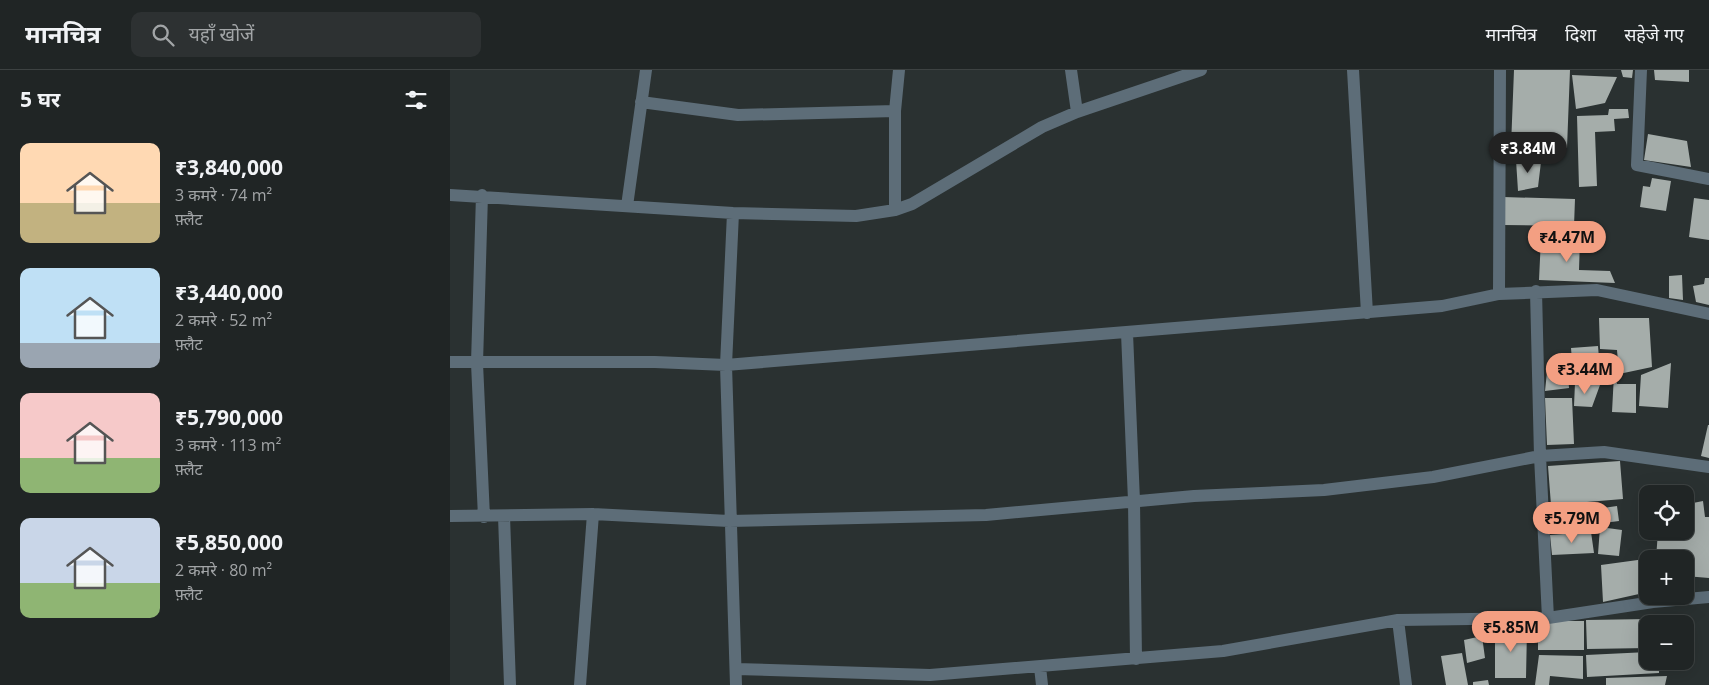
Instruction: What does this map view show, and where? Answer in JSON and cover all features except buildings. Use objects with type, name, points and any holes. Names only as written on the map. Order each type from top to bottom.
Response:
[{"type":"street","points":[[627,206],[640,102],[646,70]]},
{"type":"street","points":[[895,210],[895,111],[899,70]]},
{"type":"street","points":[[1071,70],[1077,112]]},
{"type":"street","points":[[450,195],[482,195],[733,213],[856,216],[895,210],[912,204],[1042,127],[1077,112],[1200,70]]},
{"type":"street","points":[[1353,70],[1367,313]]},
{"type":"street","points":[[1499,294],[1500,70]]},
{"type":"street","points":[[1641,70],[1637,165],[1709,178]]},
{"type":"street","points":[[640,102],[738,115],[895,111]]},
{"type":"street","points":[[482,195],[477,363],[484,517]]},
{"type":"street","points":[[733,213],[726,365],[729,521],[736,685]]},
{"type":"street","points":[[450,362],[655,362],[726,365],[1367,313],[1442,306],[1499,294],[1536,291],[1597,290],[1709,314]]},
{"type":"street","points":[[1536,291],[1540,456],[1548,618]]},
{"type":"street","points":[[1127,333],[1134,501],[1136,659]]},
{"type":"street","points":[[450,516],[593,514],[729,521],[986,516],[1194,496],[1324,490],[1433,477],[1540,456],[1604,452],[1709,467]]},
{"type":"street","points":[[580,685],[593,514]]},
{"type":"street","points":[[504,516],[510,685]]},
{"type":"street","points":[[736,669],[930,675],[1040,667],[1224,651],[1398,620],[1548,618],[1653,602],[1709,597]]},
{"type":"street","points":[[1398,620],[1406,685]]},
{"type":"street","points":[[1040,667],[1042,685]]}]
